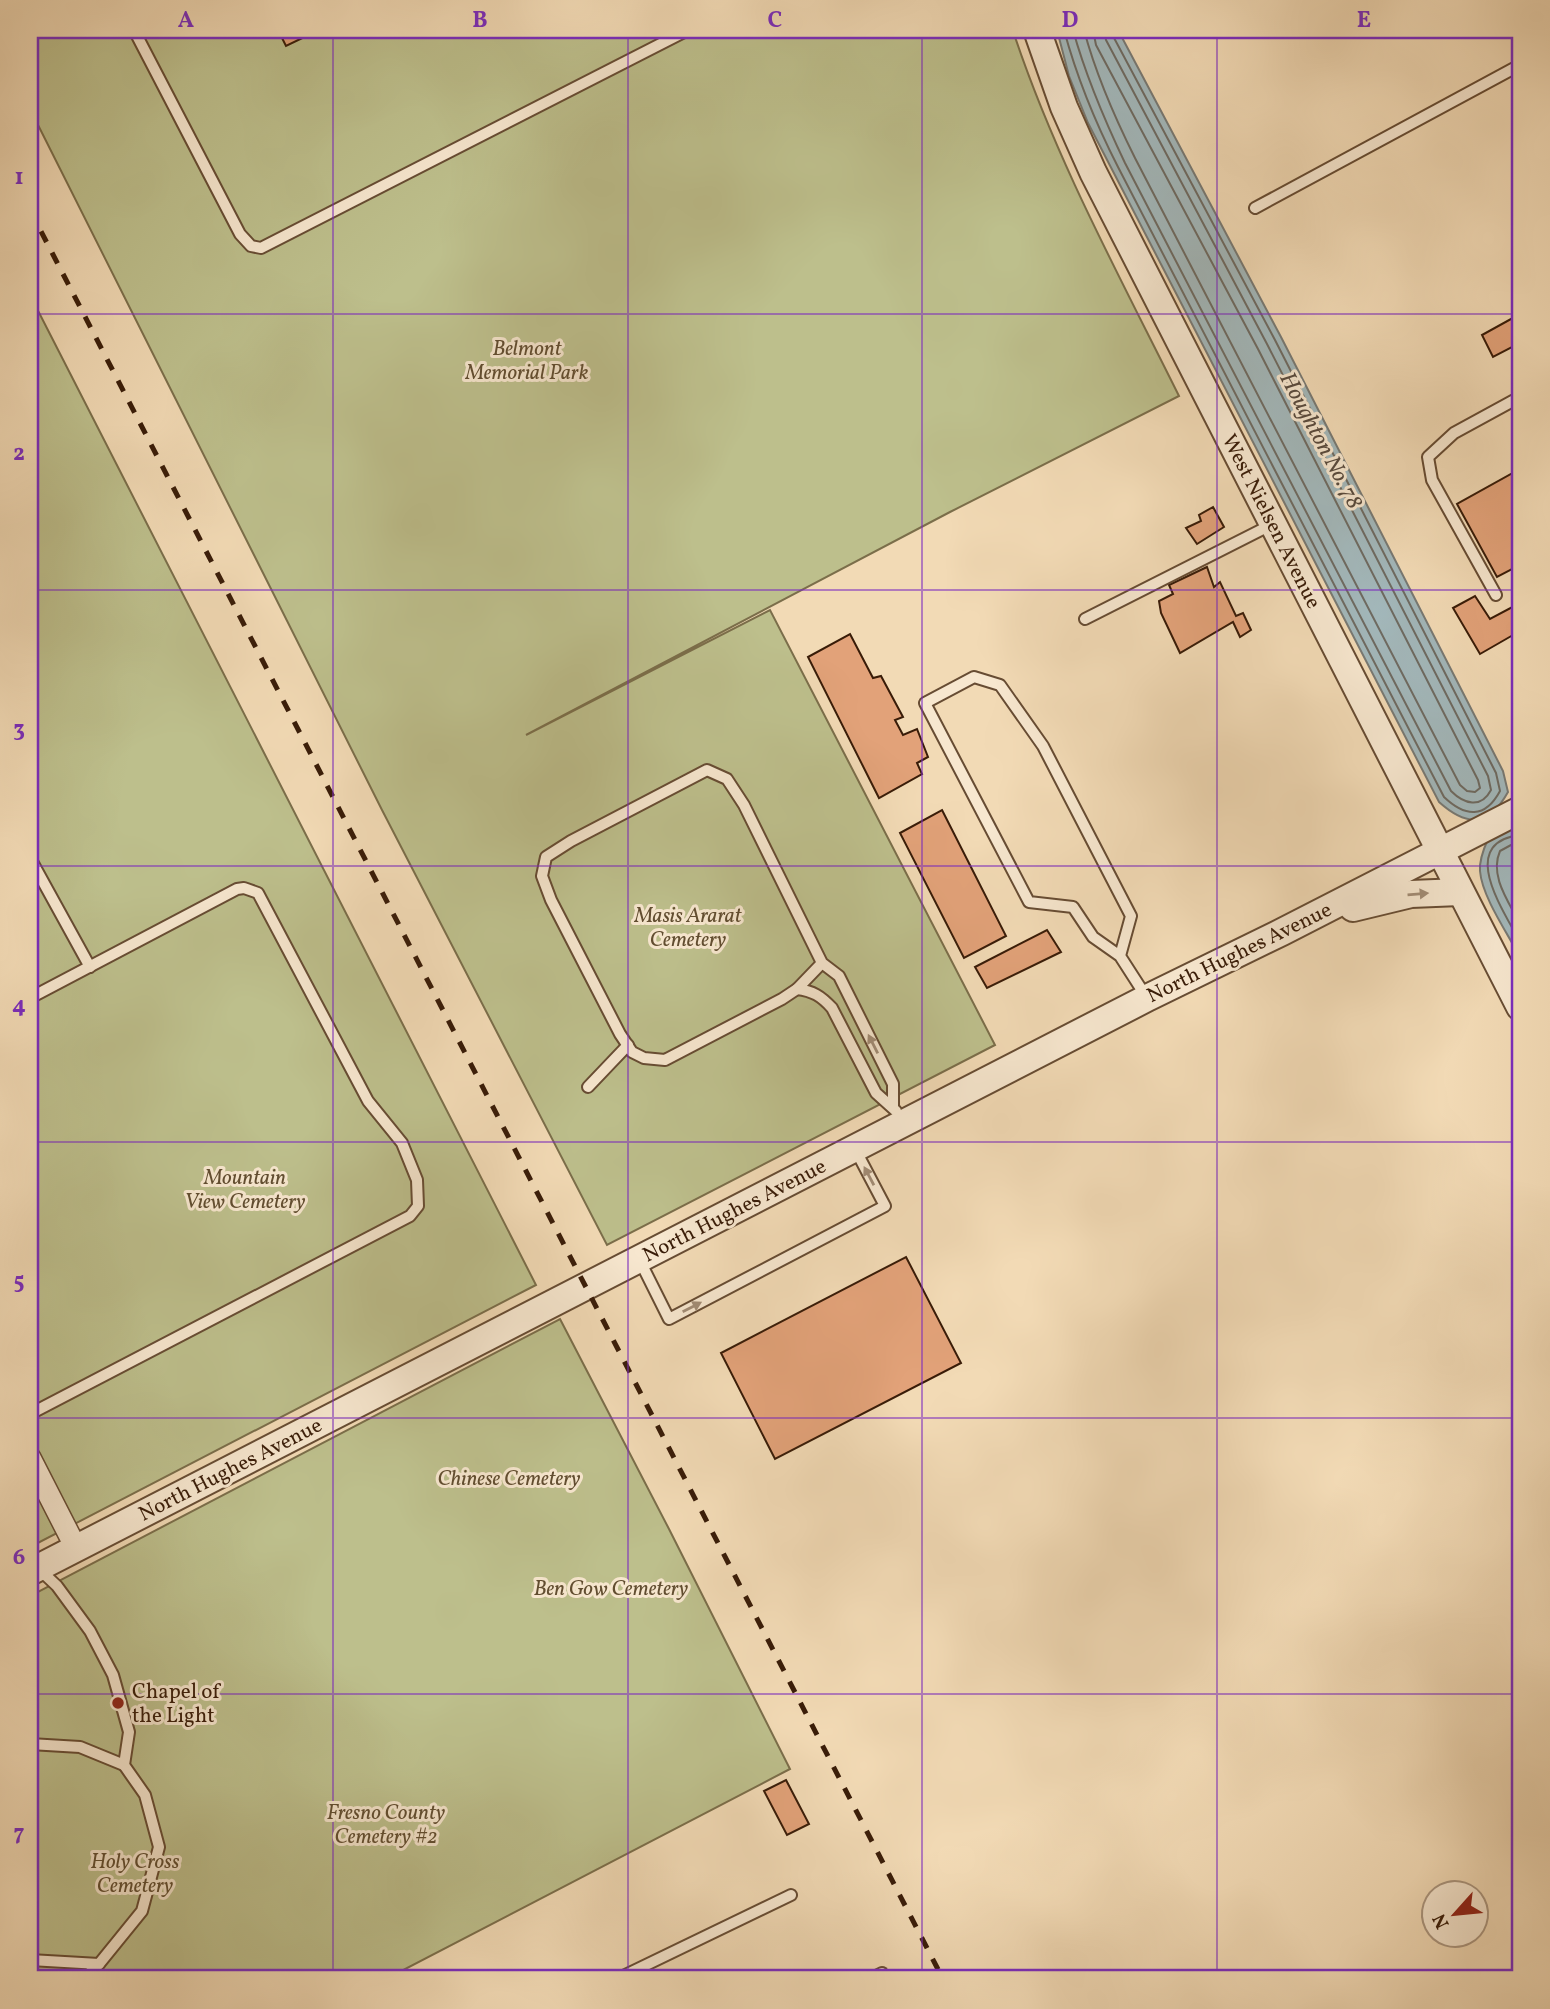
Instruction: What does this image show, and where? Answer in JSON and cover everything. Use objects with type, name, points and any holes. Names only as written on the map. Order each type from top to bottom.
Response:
[{"type":"street","name":"West Nielsen Avenue","points":[[1039,36],[1064,107],[1093,172],[1520,1007]]},
{"type":"street","name":"North Hughes Avenue","points":[[34,1570],[854,1148],[898,1115],[1282,932],[1513,814]]},
{"type":"street","points":[[1282,932],[1374,901],[1411,894],[1460,892]]},
{"type":"street","points":[[30,1458],[76,1548]]},
{"type":"lane","points":[[134,30],[240,234],[251,246],[261,248],[688,30]]},
{"type":"lane","points":[[1255,208],[1520,65]]},
{"type":"lane","points":[[1496,596],[1433,480],[1428,457],[1454,433],[1520,397]]},
{"type":"lane","points":[[1085,619],[1273,524]]},
{"type":"lane","points":[[1120,956],[1131,916],[1043,746],[1000,685],[974,677],[925,703],[1029,902],[1073,908],[1093,937],[1120,956],[1147,998]]},
{"type":"lane","points":[[822,963],[797,989],[731,1028],[665,1060],[644,1058],[632,1052],[588,975],[551,900],[542,876],[546,857],[571,841],[707,770],[727,779],[744,805],[822,963],[839,976],[893,1084],[898,1115]]},
{"type":"lane","points":[[30,858],[90,967]]},
{"type":"lane","points":[[30,998],[237,889],[251,889],[258,893],[368,1101],[402,1143],[417,1181],[418,1206],[410,1216],[30,1414]]},
{"type":"lane","points":[[797,989],[811,990],[832,1008],[876,1093],[898,1115]]},
{"type":"lane","points":[[588,1087],[628,1045]]},
{"type":"lane","points":[[639,1259],[669,1319],[885,1206],[854,1148]]},
{"type":"lane","points":[[34,1570],[57,1586],[90,1631],[113,1675],[129,1732],[124,1765]]},
{"type":"lane","points":[[30,1744],[80,1747],[124,1765],[145,1795],[159,1847],[142,1911],[99,1964],[83,1979]]},
{"type":"lane","points":[[617,1979],[791,1895]]},
{"type":"lane","points":[[30,1960],[99,1964]]},
{"type":"lane","points":[[870,1979],[882,1973]]},
{"type":"green space","name":"Belmont Memorial Park","points":[[30,30],[982,30],[993,34],[1014,34],[1069,173],[1179,396],[950,512],[526,735],[770,610],[995,1045],[607,1245],[382,810],[30,109]]},
{"type":"green space","name":"Mountain View Cemetery","points":[[30,295],[536,1285],[30,1547]]},
{"type":"green space","points":[[560,1319],[790,1769],[386,1979],[30,1979],[30,1596]]},
{"type":"water","name":"Houghton No. 78","points":[[1057,30],[1118,30],[1281,337],[1503,771],[1508,792],[1493,812],[1485,817],[1477,820],[1459,816],[1439,802],[1088,123],[1069,76]]},
{"type":"water","points":[[1520,828],[1520,957],[1490,904],[1480,867],[1488,839],[1507,829]]},
{"type":"building","points":[[278,30],[319,30],[286,46]]},
{"type":"building","points":[[1520,314],[1520,343],[1493,357],[1482,335]]},
{"type":"building","points":[[1520,469],[1520,531],[1517,532],[1520,537],[1520,565],[1497,577],[1457,504]]},
{"type":"building","points":[[1213,507],[1224,527],[1197,544],[1186,528],[1201,521],[1199,515]]},
{"type":"building","points":[[1207,567],[1214,587],[1220,582],[1236,616],[1243,613],[1251,630],[1240,637],[1233,622],[1180,653],[1161,613],[1159,601],[1173,594],[1169,585]]},
{"type":"building","points":[[1475,596],[1490,619],[1520,603],[1520,631],[1480,654],[1453,608]]},
{"type":"building","points":[[850,634],[873,678],[881,676],[903,717],[895,720],[903,735],[917,729],[928,757],[917,763],[922,774],[879,798],[808,657]]},
{"type":"building","points":[[942,810],[1006,936],[964,958],[900,833]]},
{"type":"building","points":[[1047,930],[1061,952],[987,988],[975,967]]},
{"type":"building","points":[[906,1257],[961,1363],[775,1459],[721,1353]]},
{"type":"building","points":[[786,1780],[809,1824],[787,1835],[764,1791]]},
{"type":"railway","points":[[30,210],[943,1979]]},
{"type":"place","name":"Chapel of the Light","points":[[118,1703]]},
{"type":"park label","name":"Masis Ararat Cemetery","points":[[688,927]]},
{"type":"park label","name":"Chinese Cemetery","points":[[509,1478]]},
{"type":"park label","name":"Ben Gow Cemetery","points":[[611,1588]]},
{"type":"park label","name":"Fresno County Cemetery #2","points":[[386,1824]]},
{"type":"park label","name":"Holy Cross Cemetery","points":[[135,1873]]}]
